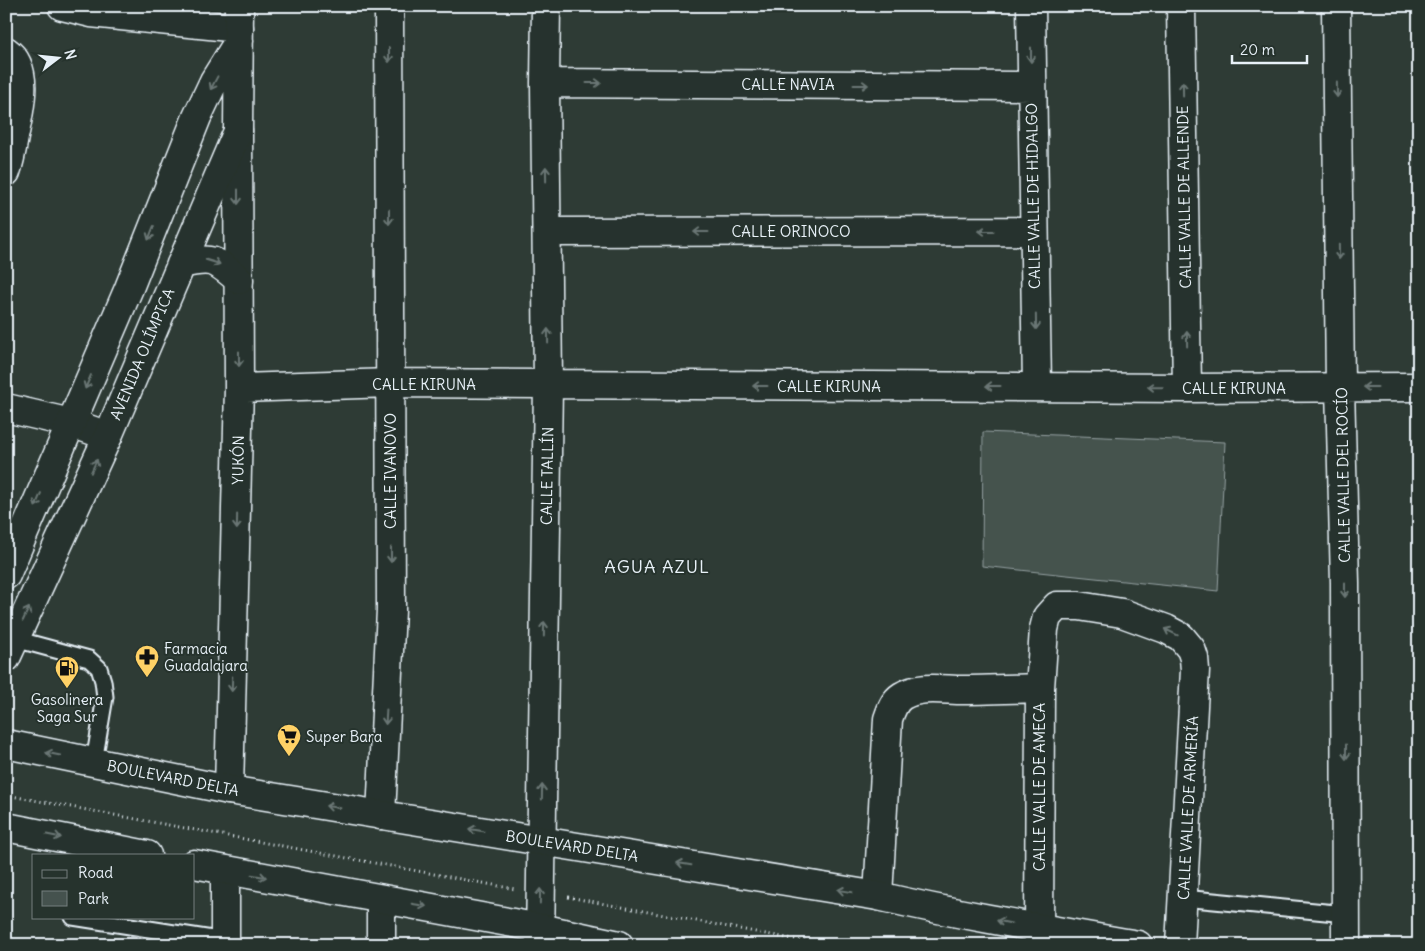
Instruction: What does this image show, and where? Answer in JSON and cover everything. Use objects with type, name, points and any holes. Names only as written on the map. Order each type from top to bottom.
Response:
[{"type":"street","points":[[7,572],[129,288],[197,117],[239,25],[91,13],[62,6]]},
{"type":"street","name":"CALLE IVANOVO","points":[[381,815],[391,610],[388,6]]},
{"type":"street","name":"CALLE TALLÍN","points":[[540,936],[548,385],[546,6]]},
{"type":"street","name":"CALLE VALLE DE HIDALGO","points":[[1030,6],[1037,386]]},
{"type":"street","name":"CALLE VALLE DE ALLENDE","points":[[1182,6],[1187,388]]},
{"type":"street","name":"CALLE VALLE DEL ROCÍO","points":[[1336,6],[1340,387],[1346,583],[1346,945]]},
{"type":"street","name":"AVENIDA OLÍMPICA","points":[[11,648],[108,436],[238,131],[239,25]]},
{"type":"street","points":[[6,51],[16,61],[22,86],[19,113],[6,172]]},
{"type":"street","name":"CALLE NAVIA","points":[[545,83],[1031,86]]},
{"type":"street","name":"YUKÓN","points":[[229,790],[239,388],[238,131]]},
{"type":"street","name":"CALLE ORINOCO","points":[[547,232],[1034,231]]},
{"type":"street","points":[[181,264],[200,260],[212,260],[239,280]]},
{"type":"street","name":"CALLE KIRUNA","points":[[239,388],[390,383],[1187,388],[1419,387]]},
{"type":"street","points":[[6,408],[71,423],[108,436]]},
{"type":"street","name":"CALLE VALLE DE ARMERÍA","points":[[1044,629],[1047,617],[1057,606],[1079,606],[1122,613],[1166,629],[1181,637],[1194,658],[1195,670],[1180,945]]},
{"type":"street","name":"CALLE VALLE DE AMECA","points":[[1039,937],[1040,688],[1044,629]]},
{"type":"street","points":[[878,896],[888,719],[892,707],[900,698],[909,693],[926,689],[1040,688]]},
{"type":"street","name":"BOULEVARD DELTA","points":[[6,744],[229,790],[878,896],[1039,937],[1138,945]]},
{"type":"street","points":[[6,827],[85,849],[137,854]]},
{"type":"street","points":[[195,864],[381,899],[540,936],[619,945]]},
{"type":"street","points":[[225,870],[225,943]]},
{"type":"street","points":[[381,899],[381,945]]},
{"type":"lane","points":[[11,648],[89,659],[99,668],[105,697],[94,762]]},
{"type":"lane","points":[[1183,898],[1346,914]]},
{"type":"lane","points":[[79,918],[225,943]]},
{"type":"path","points":[[6,795],[825,945]]},
{"type":"green space","points":[[983,432],[1225,442],[1218,591],[982,566]]},
{"type":"place","name":"Farmacia Guadalajara","points":[[147,678]]},
{"type":"place","name":"Gasolinera Saga Sur","points":[[67,689]]},
{"type":"place","name":"Super Bara","points":[[289,757]]},
{"type":"district","name":"AGUA AZUL","points":[[657,566]]}]
